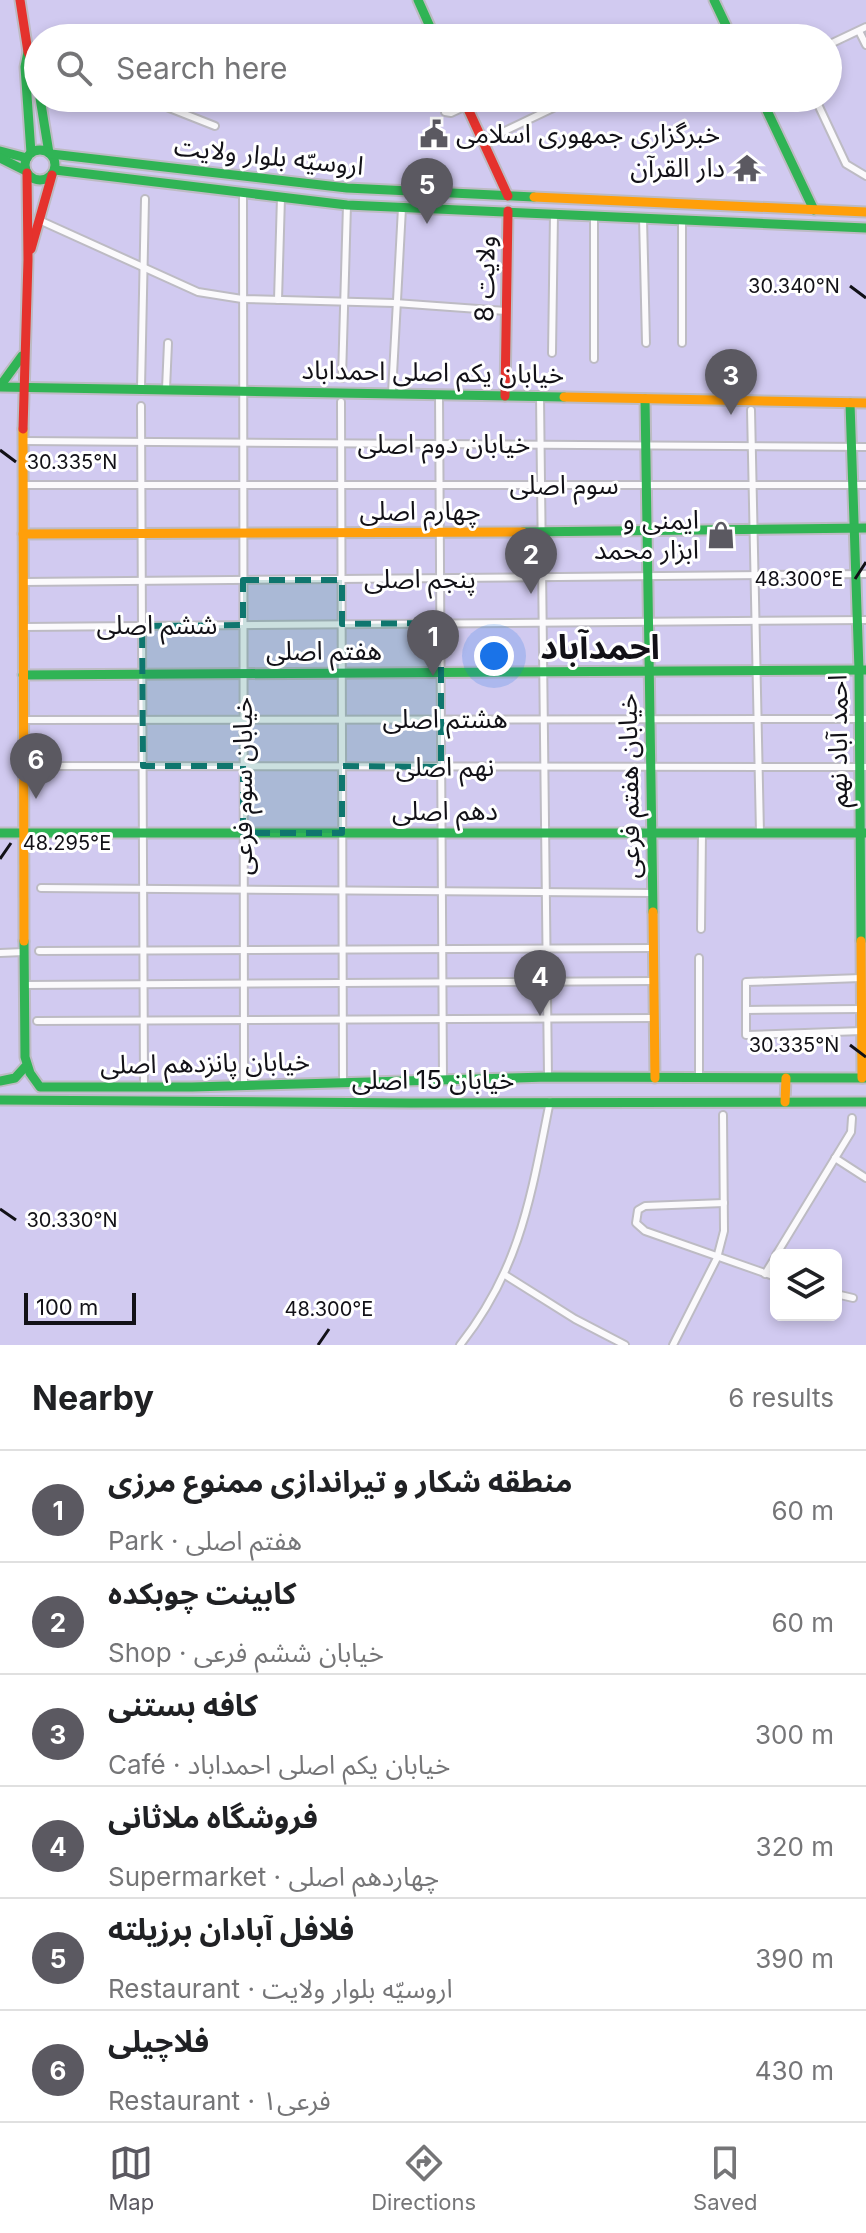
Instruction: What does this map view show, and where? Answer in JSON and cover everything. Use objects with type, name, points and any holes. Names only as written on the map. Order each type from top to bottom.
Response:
[{"type":"main road","points":[[20,0],[26,24]]},
{"type":"main road","points":[[418,0],[428,24]]},
{"type":"main road","points":[[714,0],[725,24]]},
{"type":"main road","points":[[0,1081],[11,1081],[28,1071],[24,985],[23,766],[27,112]]},
{"type":"main road","points":[[28,260],[54,173],[55,162],[50,154],[42,112]]},
{"type":"main road","points":[[469,112],[508,196]]},
{"type":"main road","points":[[768,112],[814,210]]},
{"type":"main road","points":[[0,151],[29,155],[38,150],[50,154]]},
{"type":"main road","name":"اروسیّه بلوار ولایت","points":[[50,154],[347,188],[866,212]]},
{"type":"main road","points":[[0,158],[39,181],[54,173]]},
{"type":"main road","name":"اروسیّه بلوار ولایت","points":[[54,173],[347,205],[866,228]]},
{"type":"main road","points":[[347,188],[347,205]]},
{"type":"main road","points":[[366,205],[363,197],[367,189]]},
{"type":"main road","points":[[660,219],[663,211],[661,203]]},
{"type":"main road","points":[[686,220],[692,204]]},
{"type":"main road","name":"ولایت 8","points":[[505,396],[508,211]]},
{"type":"main road","points":[[0,387],[19,364],[25,349]]},
{"type":"main road","name":"خیابان یکم اصلی احمداباد","points":[[0,387],[866,403]]},
{"type":"main road","name":"خیابان هفتم فرعی","points":[[645,399],[655,1078]]},
{"type":"main road","name":"احمد آباد نهم","points":[[850,403],[854,485],[861,528],[864,966],[861,978],[864,1078]]},
{"type":"main road","name":"چهارم اصلی","points":[[23,534],[647,532],[861,528]]},
{"type":"main road","name":"هفتم اصلی","points":[[23,675],[863,670]]},
{"type":"main road","name":"دهم اصلی","points":[[0,833],[863,833]]},
{"type":"main road","name":"خیابان پانزدهم اصلی","points":[[28,1071],[40,1087],[343,1084],[548,1077],[864,1078]]},
{"type":"main road","points":[[785,1102],[786,1078]]},
{"type":"main road","points":[[408,1082],[406,1092],[411,1103]]},
{"type":"main road","name":"خیابان 15 اصلی","points":[[0,1100],[866,1102]]},
{"type":"street","points":[[842,39],[863,29],[866,45]]},
{"type":"street","points":[[180,112],[215,126]]},
{"type":"street","points":[[445,112],[452,112]]},
{"type":"street","points":[[484,141],[545,112]]},
{"type":"street","points":[[822,112],[846,164],[866,176]]},
{"type":"street","name":"خیابان سوم فرعی","points":[[243,192],[244,1085]]},
{"type":"street","points":[[278,300],[281,197]]},
{"type":"street","points":[[141,388],[145,199]]},
{"type":"street","points":[[342,378],[347,205]]},
{"type":"street","points":[[392,393],[402,208]]},
{"type":"street","points":[[552,353],[554,214]]},
{"type":"street","points":[[594,216],[594,359]]},
{"type":"street","points":[[643,218],[646,343]]},
{"type":"street","points":[[39,220],[198,292],[242,299],[395,303],[506,311]]},
{"type":"street","points":[[682,343],[686,220]]},
{"type":"street","points":[[166,389],[168,343]]},
{"type":"street","points":[[439,394],[443,1081]]},
{"type":"street","points":[[540,396],[548,1077]]},
{"type":"street","points":[[341,402],[343,1084]]},
{"type":"street","points":[[141,406],[144,1087]]},
{"type":"street","points":[[751,410],[760,833]]},
{"type":"street","name":"خیابان دوم اصلی","points":[[23,441],[866,447]]},
{"type":"street","name":"سوم اصلی","points":[[23,485],[866,485]]},
{"type":"street","name":"پنجم اصلی","points":[[23,582],[861,574]]},
{"type":"street","name":"ششم اصلی","points":[[23,627],[862,620]]},
{"type":"street","name":"هشتم اصلی","points":[[23,720],[863,719]]},
{"type":"street","name":"نهم اصلی","points":[[23,766],[863,767]]},
{"type":"street","points":[[701,929],[702,833]]},
{"type":"street","points":[[41,888],[652,893]]},
{"type":"street","points":[[39,951],[653,948]]},
{"type":"street","points":[[0,953],[24,952]]},
{"type":"street","points":[[699,958],[699,1078]]},
{"type":"street","points":[[861,978],[746,982],[746,1035],[864,1031]]},
{"type":"street","points":[[24,985],[653,981]]},
{"type":"street","points":[[746,1010],[862,1009]]},
{"type":"street","points":[[37,1021],[654,1018]]},
{"type":"street","points":[[460,1345],[492,1301],[520,1240],[550,1101]]},
{"type":"street","points":[[673,1345],[717,1258],[724,1231],[723,1115]]},
{"type":"street","points":[[780,1249],[851,1132],[852,1118]]},
{"type":"street","points":[[835,1158],[866,1178]]},
{"type":"street","points":[[724,1203],[645,1206],[638,1210],[635,1219],[641,1230],[770,1275]]},
{"type":"street","points":[[765,1274],[770,1265]]},
{"type":"street","points":[[505,1275],[575,1319],[625,1345]]},
{"type":"street","points":[[842,1295],[853,1298]]},
{"type":"highlighted area","points":[[243,580],[342,580],[342,624],[441,623],[441,767],[342,766],[342,833],[243,833],[243,766],[143,766],[142,626],[243,625]]},
{"type":"shaded area","points":[[0,0],[866,0],[866,1345],[0,1345]]},
{"type":"traffic: fast","points":[[418,0],[429,24]]},
{"type":"traffic: fast","points":[[714,0],[725,24]]},
{"type":"traffic: fast","points":[[28,112],[31,153]]},
{"type":"traffic: fast","points":[[42,112],[49,153]]},
{"type":"traffic: fast","points":[[768,112],[814,210]]},
{"type":"traffic: fast","points":[[40,150],[51,154],[55,165],[51,176],[40,180],[29,176],[25,165],[29,154],[40,150]]},
{"type":"traffic: fast","points":[[0,151],[27,158]]},
{"type":"traffic: fast","points":[[51,154],[347,188],[534,197]]},
{"type":"traffic: fast","points":[[0,158],[26,171]]},
{"type":"traffic: fast","points":[[55,170],[347,205],[866,228]]},
{"type":"traffic: fast","points":[[0,386],[22,356]]},
{"type":"traffic: fast","points":[[0,387],[564,397]]},
{"type":"traffic: fast","points":[[645,399],[653,912]]},
{"type":"traffic: fast","points":[[850,403],[859,670],[861,941]]},
{"type":"traffic: fast","points":[[523,532],[866,528]]},
{"type":"traffic: fast","points":[[23,675],[866,670]]},
{"type":"traffic: fast","points":[[0,833],[866,833]]},
{"type":"traffic: fast","points":[[24,941],[25,1057],[30,1073],[40,1087],[192,1087],[548,1077],[866,1078]]},
{"type":"traffic: fast","points":[[0,1081],[15,1078],[25,1067]]},
{"type":"traffic: fast","points":[[0,1100],[866,1102]]},
{"type":"traffic: slow","points":[[534,197],[866,212]]},
{"type":"traffic: slow","points":[[564,397],[866,403]]},
{"type":"traffic: slow","points":[[23,429],[24,941]]},
{"type":"traffic: slow","points":[[23,534],[523,532]]},
{"type":"traffic: slow","points":[[653,912],[655,1078]]},
{"type":"traffic: slow","points":[[861,941],[862,1078]]},
{"type":"traffic: slow","points":[[785,1102],[786,1078]]},
{"type":"traffic: jam","points":[[20,0],[24,26]]},
{"type":"traffic: jam","points":[[469,112],[508,196]]},
{"type":"traffic: jam","points":[[23,429],[27,173]]},
{"type":"traffic: jam","points":[[31,249],[52,175]]},
{"type":"traffic: jam","points":[[505,396],[508,211]]},
{"type":"place","name":"خبرگزاری جمهوری اسلامی","points":[[434,134]]},
{"type":"place","name":"دار القرآن","points":[[747,168]]},
{"type":"place","name":"فلافل آبادان برزیلته","points":[[427,224]]},
{"type":"place","name":"کافه بستنی","points":[[731,415]]},
{"type":"place","name":"ایمنی و ابزار محمد","points":[[721,535]]},
{"type":"place","name":"كابينت چوبكده","points":[[531,594]]},
{"type":"place","name":"منطقه شکار و تیراندازی ممنوع مرزی","points":[[433,676]]},
{"type":"place","name":"فلاچیلی","points":[[36,799]]},
{"type":"place","name":"فروشگاه ملاثانی","points":[[540,1016]]},
{"type":"district","name":"احمدآباد","points":[[600,647]]}]
